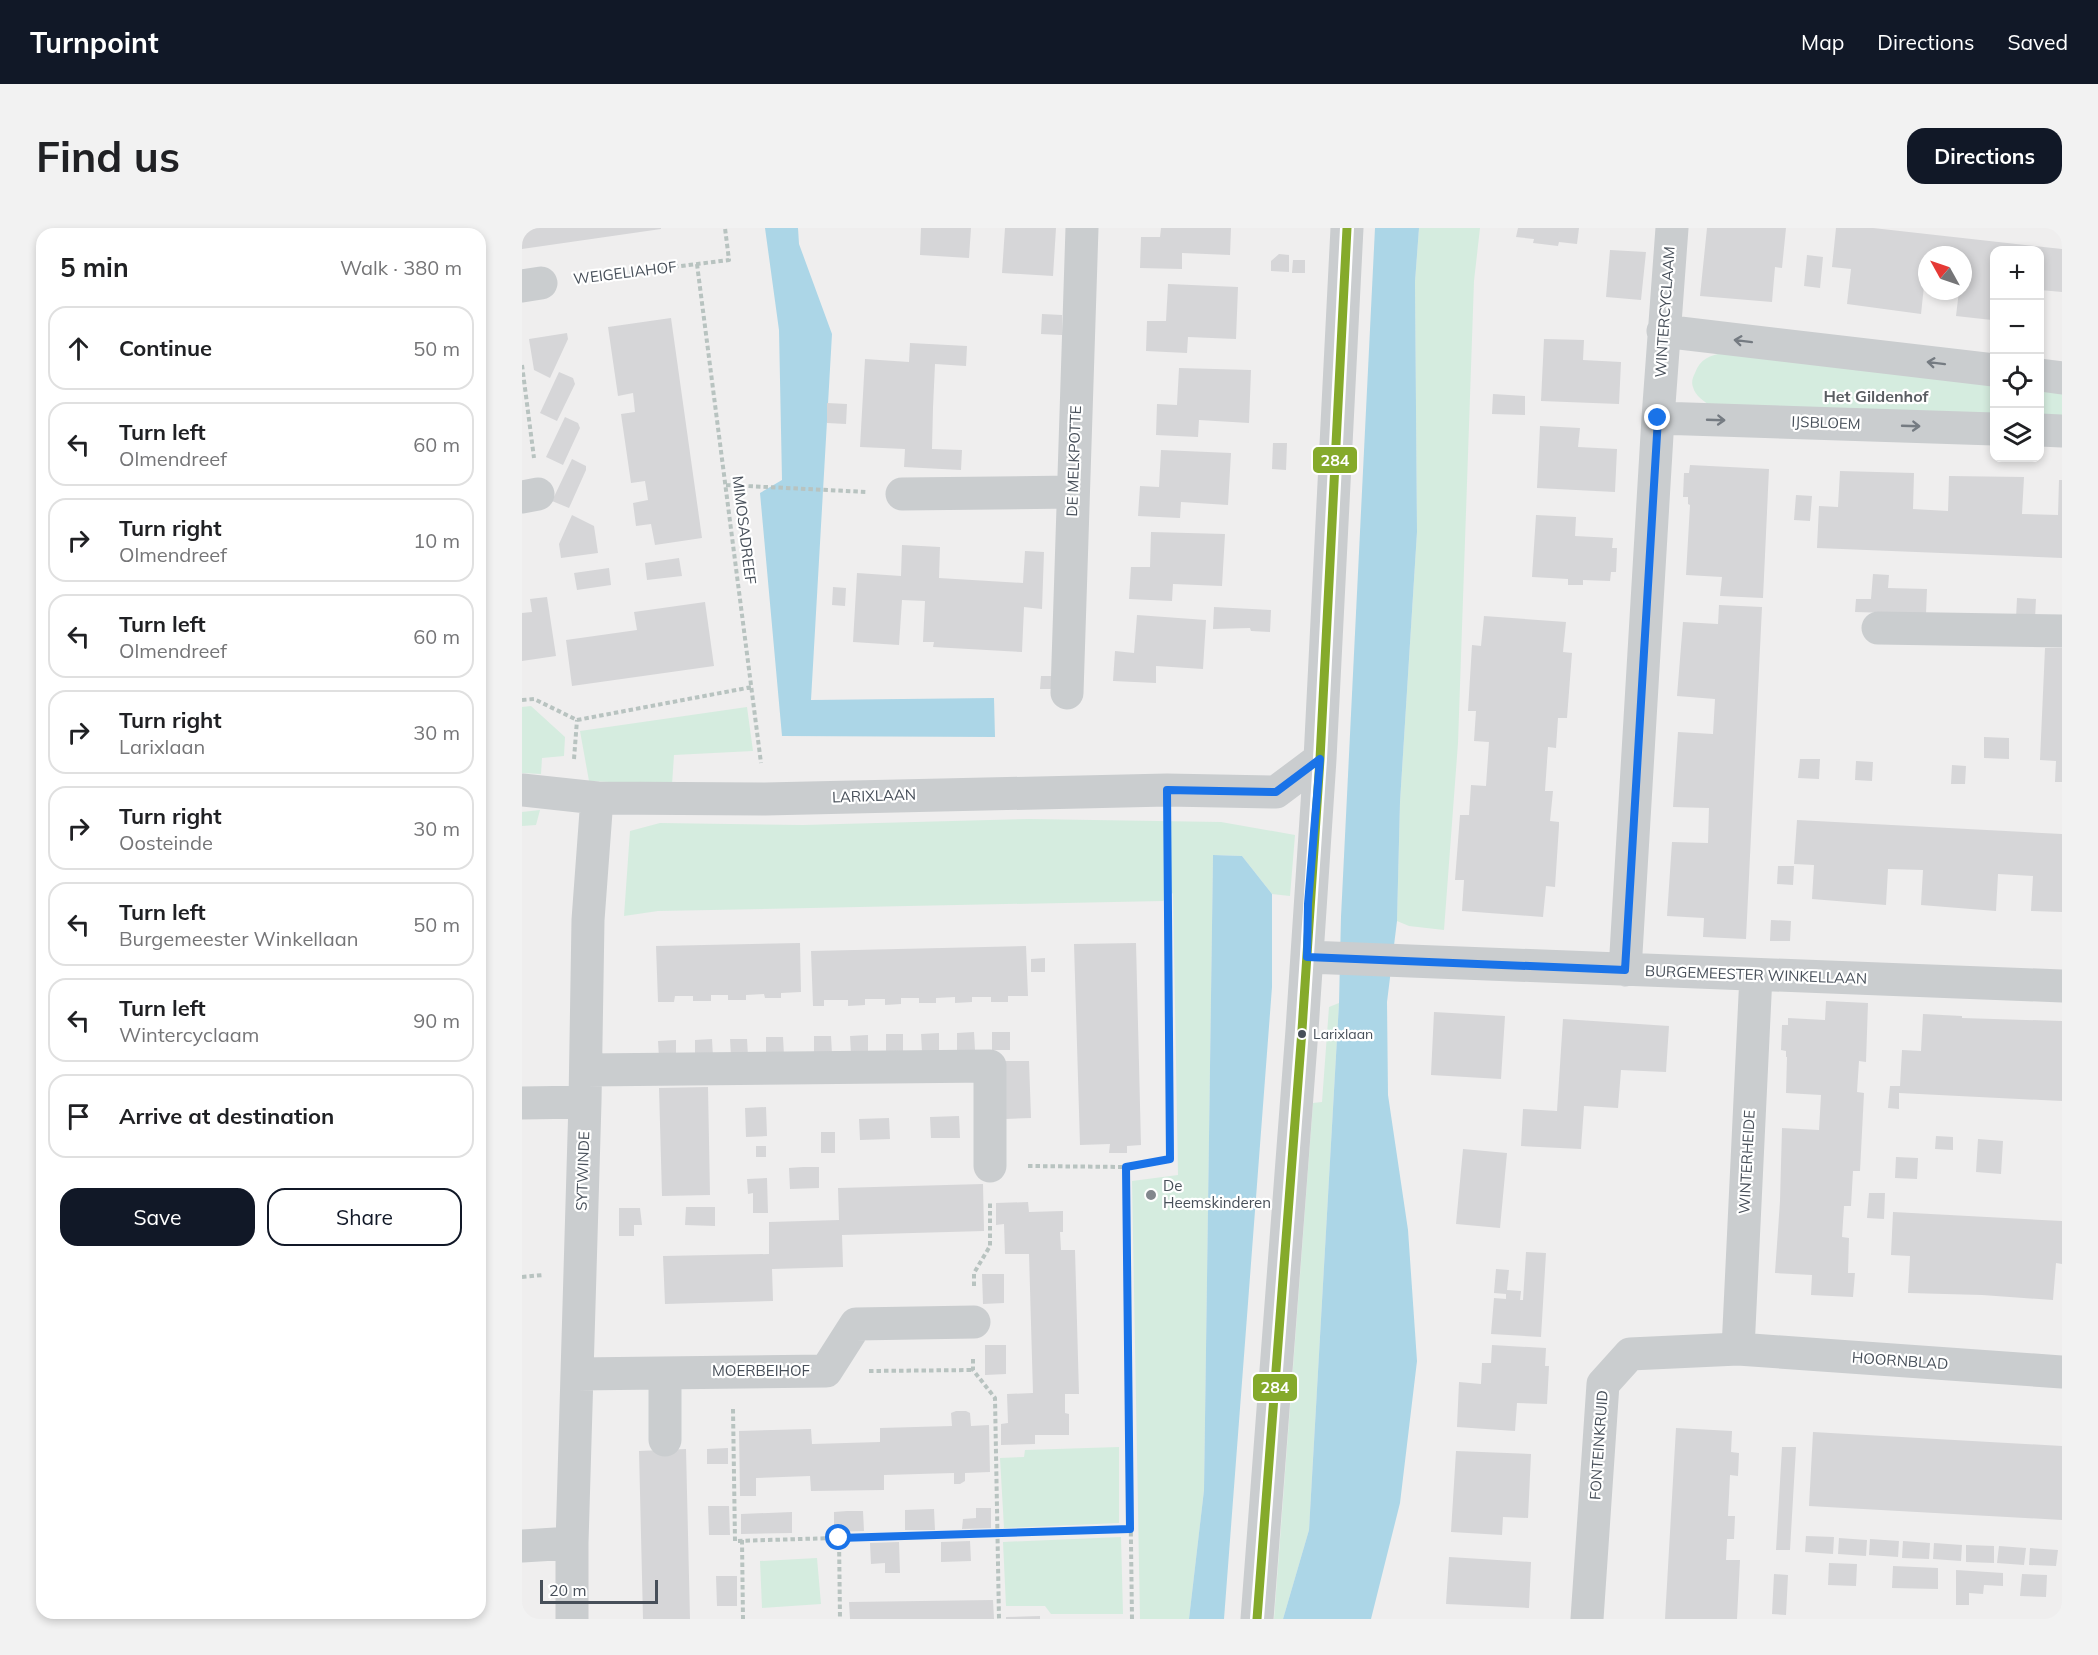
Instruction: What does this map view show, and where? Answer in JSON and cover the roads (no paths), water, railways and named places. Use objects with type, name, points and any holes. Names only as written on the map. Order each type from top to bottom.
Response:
[{"type":"street","name":"DE MELKPOTTE","points":[[1067,693],[1082,228]]},
{"type":"street","points":[[1257,1619],[1314,958],[1308,904],[1320,759],[1347,228]]},
{"type":"street","name":"WINTERCYCLAAM","points":[[1625,970],[1658,418],[1672,228]]},
{"type":"street","points":[[1664,332],[1990,369]]},
{"type":"street","points":[[2044,376],[2062,378]]},
{"type":"street","name":"IJSBLOEM","points":[[1658,418],[1990,429]]},
{"type":"street","points":[[2044,430],[2062,431]]},
{"type":"street","points":[[902,494],[1073,492]]},
{"type":"street","points":[[1878,628],[2062,631]]},
{"type":"street","name":"LARIXLAAN","points":[[597,798],[765,799],[1167,790],[1276,792],[1320,759]]},
{"type":"street","points":[[522,790],[597,798]]},
{"type":"street","name":"SYTWINDE","points":[[572,1619],[588,920],[597,798]]},
{"type":"street","name":"BURGEMEESTER WINKELLAAN","points":[[1314,958],[2062,986]]},
{"type":"street","name":"WINTERHEIDE","points":[[1738,1349],[1756,975]]},
{"type":"street","points":[[586,1070],[990,1066],[990,1166]]},
{"type":"street","points":[[522,1103],[585,1102]]},
{"type":"street","name":"MOERBEIHOF","points":[[577,1374],[826,1371],[856,1324],[974,1322]]},
{"type":"street","name":"HOORNBLAD","points":[[1738,1349],[2062,1372]]},
{"type":"street","name":"FONTEINKRUID","points":[[1587,1619],[1603,1384],[1630,1354],[1738,1349]]},
{"type":"street","points":[[665,1372],[665,1440]]},
{"type":"street","points":[[522,1546],[572,1543]]},
{"type":"water","points":[[765,228],[798,228],[799,244],[832,334],[811,700],[994,698],[995,737],[782,736],[760,493],[782,480],[779,330]]},
{"type":"water","points":[[1375,228],[1419,228],[1415,282],[1417,532],[1400,802],[1397,921],[1387,1002],[1388,1095],[1408,1230],[1417,1361],[1400,1503],[1371,1619],[1283,1619],[1309,1530],[1339,1003],[1341,917]]},
{"type":"water","points":[[1213,855],[1242,856],[1272,894],[1272,987],[1224,1619],[1189,1619],[1204,1490]]},
{"type":"place","name":"Larixlaan","points":[[1302,1034]]},
{"type":"place","name":"De Heemskinderen","points":[[1151,1195]]},
{"type":"district","name":"Het Gildenhof","points":[[1876,396]]}]
